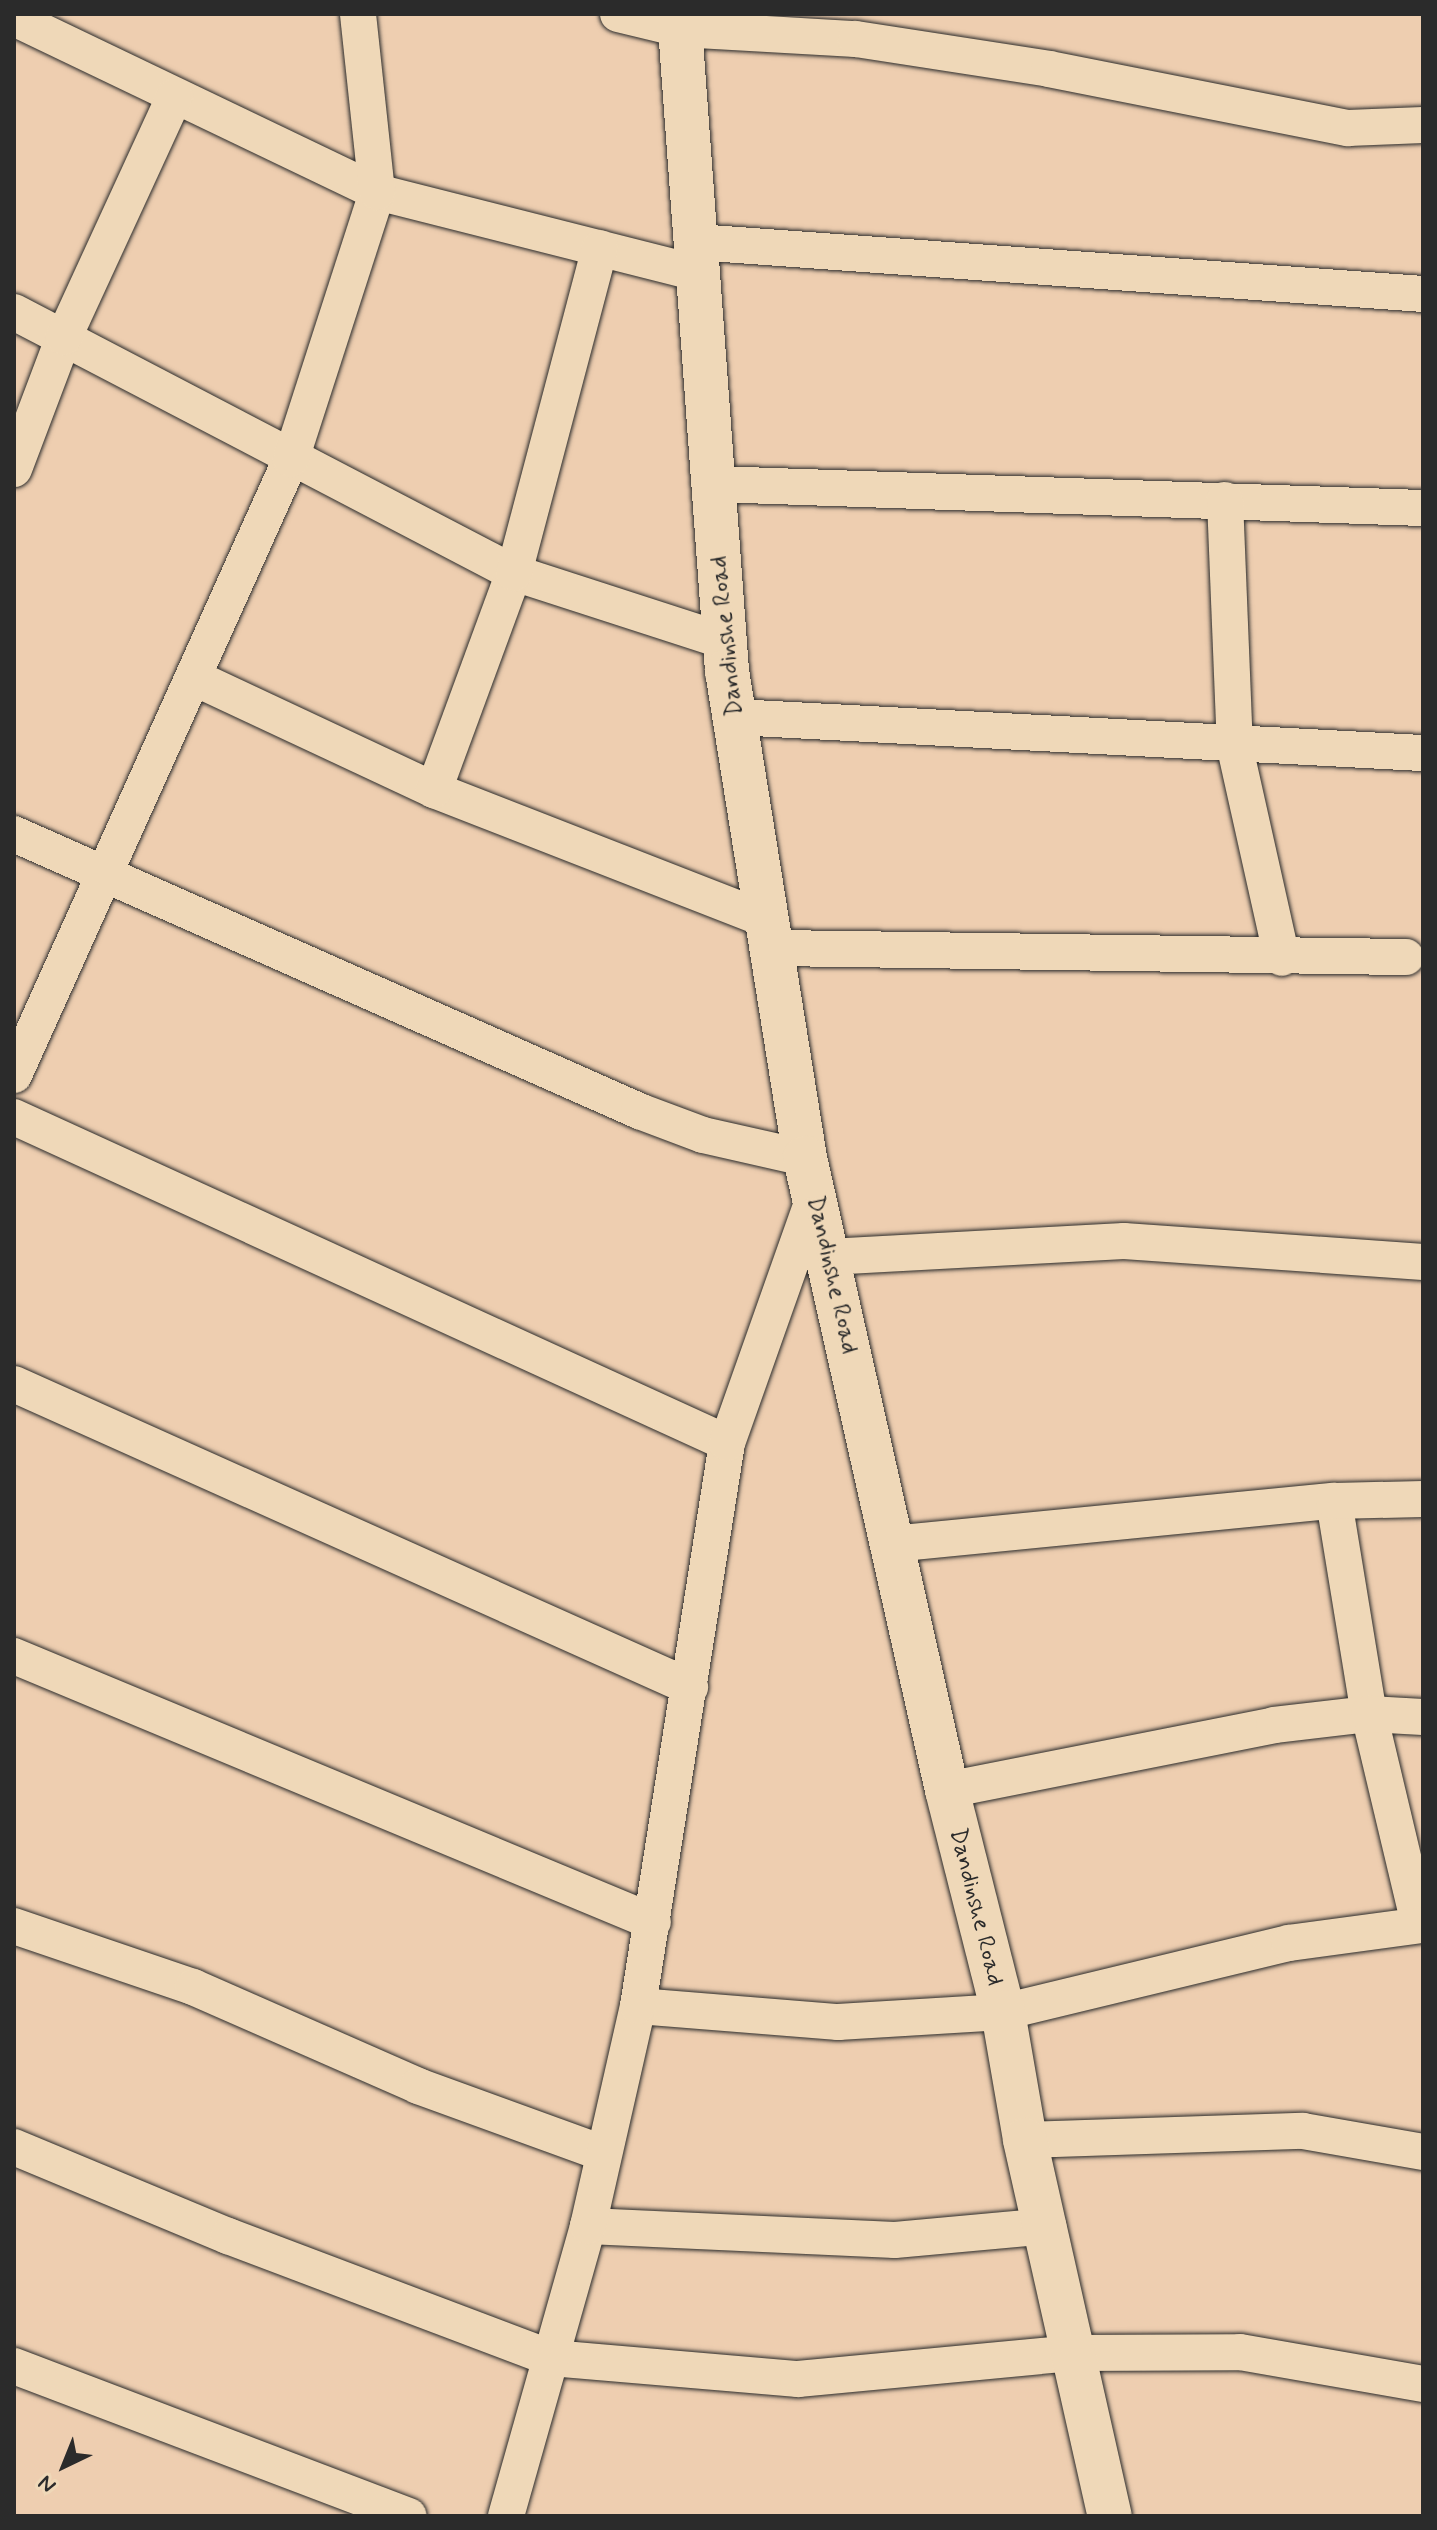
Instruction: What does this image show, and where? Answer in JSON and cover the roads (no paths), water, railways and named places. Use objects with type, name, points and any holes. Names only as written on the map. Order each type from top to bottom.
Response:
[{"type":"street","points":[[14,1075],[102,872],[197,679],[291,459],[377,192],[358,14]]},
{"type":"street","points":[[618,14],[856,39],[1049,69],[1348,128],[1423,125]]},
{"type":"street","points":[[14,18],[377,192],[600,248],[697,258],[1423,294]]},
{"type":"street","name":"Dandinshe Road","points":[[680,21],[725,641],[810,1178],[947,1790],[1003,2012],[1025,2140],[1048,2226],[1110,2516]]},
{"type":"street","points":[[14,469],[64,337],[175,96]]},
{"type":"street","points":[[434,790],[514,573],[600,248]]},
{"type":"street","points":[[14,312],[514,573],[725,641]]},
{"type":"street","points":[[714,484],[1423,508]]},
{"type":"street","points":[[1225,500],[1235,748],[1282,958]]},
{"type":"street","points":[[197,679],[434,790],[772,934],[1282,958],[1406,957]]},
{"type":"street","points":[[735,717],[1235,748],[1423,753]]},
{"type":"street","points":[[14,834],[639,1111],[810,1178],[727,1443],[638,2006],[602,2153],[588,2226],[506,2516]]},
{"type":"street","points":[[14,1117],[727,1443]]},
{"type":"street","points":[[828,1257],[1124,1241],[1423,1262]]},
{"type":"street","points":[[14,1384],[690,1687]]},
{"type":"street","points":[[892,1544],[1334,1501],[1423,1499]]},
{"type":"street","points":[[638,2006],[838,2022],[1003,2012],[1289,1943],[1421,1925],[1369,1714],[1334,1501]]},
{"type":"street","points":[[14,1656],[653,1922]]},
{"type":"street","points":[[947,1790],[1274,1725],[1369,1714],[1423,1717]]},
{"type":"street","points":[[14,1926],[193,1987],[418,2086],[602,2153]]},
{"type":"street","points":[[1025,2140],[1303,2131],[1423,2152]]},
{"type":"street","points":[[14,2147],[228,2236],[551,2358],[798,2379],[1075,2353],[1240,2352],[1423,2384]]},
{"type":"street","points":[[588,2226],[895,2240],[1048,2226]]},
{"type":"street","points":[[14,2366],[408,2516]]}]
